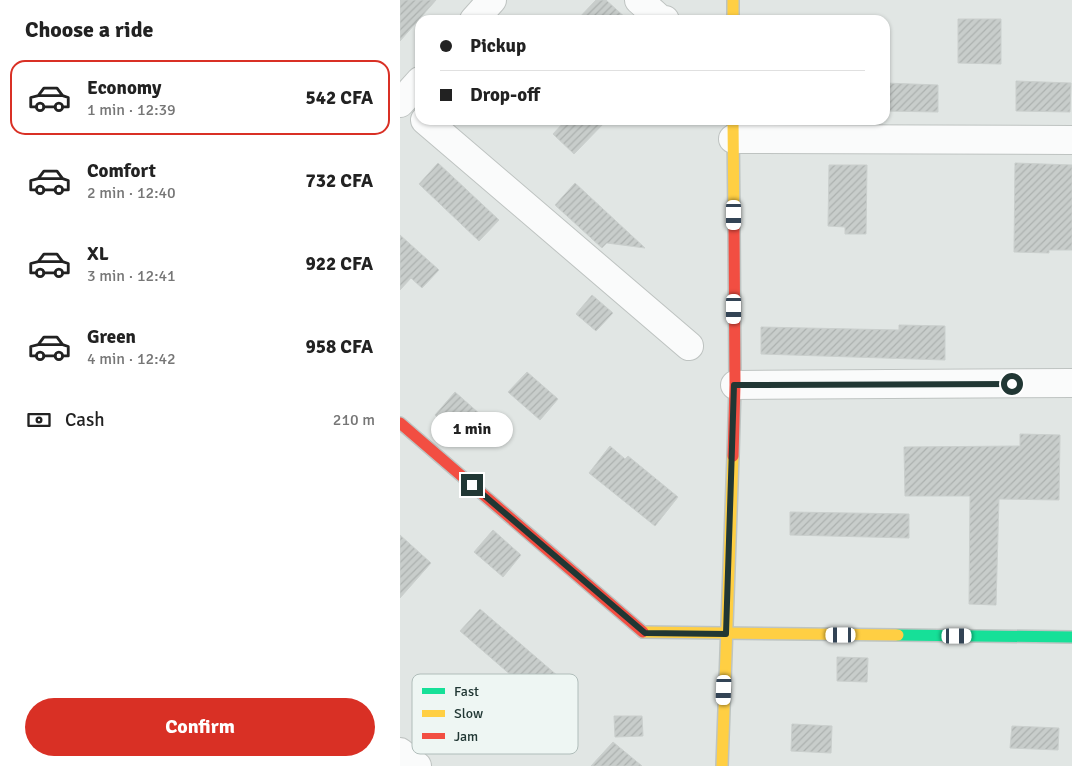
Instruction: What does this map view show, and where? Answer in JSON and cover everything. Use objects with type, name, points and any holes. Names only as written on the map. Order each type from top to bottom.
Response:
[{"type":"street","points":[[478,15],[492,0]]},
{"type":"street","points":[[639,0],[656,15]]},
{"type":"street","points":[[733,0],[733,15]]},
{"type":"street","points":[[406,105],[415,90]]},
{"type":"street","points":[[431,125],[690,346]]},
{"type":"street","points":[[722,766],[734,385],[733,130],[1072,140]]},
{"type":"street","points":[[734,385],[1072,383]]},
{"type":"street","points":[[400,423],[645,633],[1072,637]]},
{"type":"street","points":[[400,752],[417,766]]},
{"type":"building","points":[[400,0],[436,0],[423,15],[415,15],[415,24],[400,41]]},
{"type":"building","points":[[596,0],[606,0],[622,15],[582,15]]},
{"type":"building","points":[[958,19],[1001,19],[1001,64],[958,63]]},
{"type":"building","points":[[1016,81],[1071,83],[1070,112],[1016,111]]},
{"type":"building","points":[[890,83],[938,85],[938,112],[890,111]]},
{"type":"building","points":[[561,125],[602,125],[574,154],[553,134]]},
{"type":"building","points":[[438,163],[499,220],[479,241],[419,184]]},
{"type":"building","points":[[1015,163],[1072,165],[1072,250],[1049,250],[1049,253],[1014,252]]},
{"type":"building","points":[[829,165],[867,165],[866,234],[845,234],[845,227],[828,226]]},
{"type":"building","points":[[575,183],[645,248],[607,243],[602,248],[555,205]]},
{"type":"building","points":[[400,235],[439,270],[422,288],[411,278],[400,290]]},
{"type":"building","points":[[592,295],[613,313],[596,331],[576,314]]},
{"type":"building","points":[[899,325],[945,326],[945,360],[761,354],[761,327],[899,330]]},
{"type":"building","points":[[527,372],[558,399],[540,420],[508,392]]},
{"type":"building","points":[[455,392],[481,415],[461,438],[435,415]]},
{"type":"building","points":[[1020,434],[1060,435],[1059,500],[999,499],[996,605],[969,604],[970,496],[905,496],[904,447],[1020,446]]},
{"type":"building","points":[[610,446],[625,459],[628,456],[678,497],[655,526],[589,473]]},
{"type":"building","points":[[790,512],[909,514],[909,538],[790,535]]},
{"type":"building","points":[[493,530],[521,555],[503,577],[474,552]]},
{"type":"building","points":[[400,535],[431,563],[400,598]]},
{"type":"building","points":[[480,609],[556,674],[510,674],[460,631]]},
{"type":"building","points":[[837,657],[868,658],[867,682],[837,681]]},
{"type":"building","points":[[614,716],[642,716],[643,736],[615,737]]},
{"type":"building","points":[[792,724],[832,726],[831,753],[791,751]]},
{"type":"building","points":[[1012,726],[1059,728],[1058,750],[1010,748]]},
{"type":"building","points":[[613,742],[642,766],[591,766]]},
{"type":"traffic: fast","points":[[898,635],[1072,637]]},
{"type":"traffic: slow","points":[[733,0],[733,15]]},
{"type":"traffic: slow","points":[[733,125],[734,227]]},
{"type":"traffic: slow","points":[[722,766],[733,456]]},
{"type":"traffic: slow","points":[[643,632],[898,635]]},
{"type":"traffic: jam","points":[[733,456],[735,385],[734,227]]},
{"type":"traffic: jam","points":[[400,423],[643,632]]},
{"type":"route","points":[[472,485],[645,633],[726,634],[734,385],[1012,384]]}]
